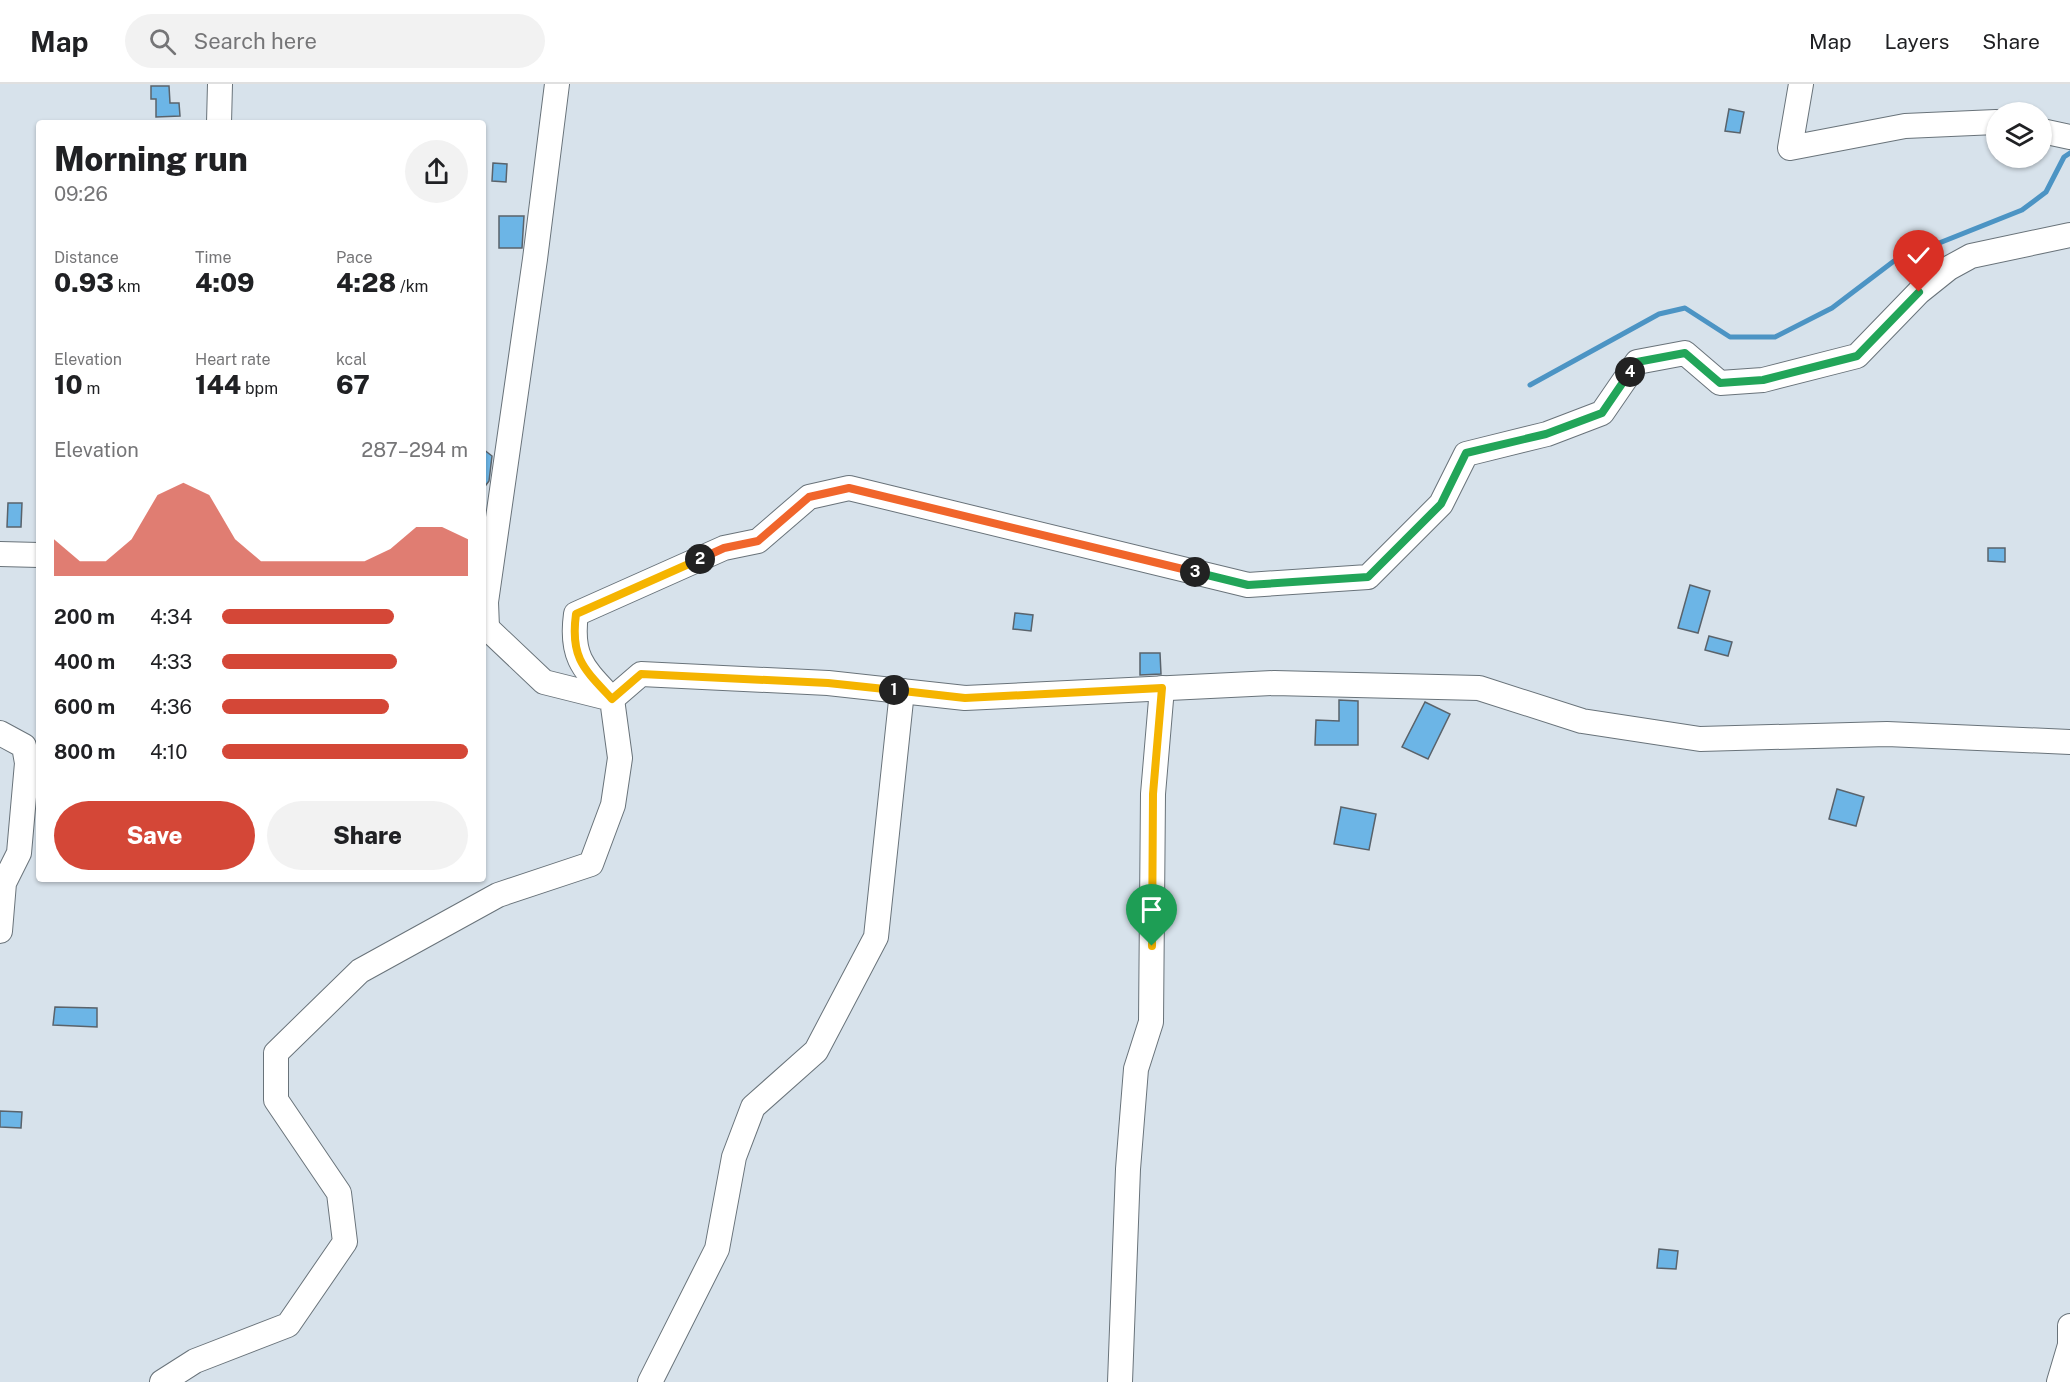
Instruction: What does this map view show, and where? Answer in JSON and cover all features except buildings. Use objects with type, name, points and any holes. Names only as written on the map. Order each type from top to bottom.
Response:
[{"type":"street","points":[[219,120],[220,84]]},
{"type":"street","points":[[486,602],[536,259],[557,84]]},
{"type":"street","points":[[1801,84],[1790,148],[1905,126],[1986,122]]},
{"type":"street","points":[[2052,132],[2070,137]]},
{"type":"street","points":[[162,1382],[195,1360],[288,1325],[345,1242],[339,1193],[276,1100],[276,1053],[360,971],[498,895],[591,864],[613,806],[620,758],[612,699],[580,664],[573,633],[576,614],[724,548],[758,541],[809,497],[849,488],[1248,585],[1368,577],[1441,504],[1466,453],[1546,434],[1602,413],[1637,362],[1685,353],[1720,383],[1763,380],[1857,356],[1919,292],[1949,268],[1971,256],[2070,235]]},
{"type":"street","points":[[0,554],[36,555]]},
{"type":"street","points":[[486,628],[544,682],[612,699]]},
{"type":"street","points":[[612,699],[641,674],[828,683],[965,698],[1274,683],[1479,688],[1582,721],[1700,739],[1887,734],[2070,742]]},
{"type":"street","points":[[1120,1382],[1128,1169],[1136,1069],[1151,1022],[1153,794],[1162,688]]},
{"type":"street","points":[[650,1382],[717,1249],[734,1157],[753,1107],[816,1051],[876,937],[902,691]]},
{"type":"street","points":[[0,733],[24,746],[27,763],[19,853],[4,884],[0,931]]},
{"type":"street","points":[[2059,1382],[2070,1345],[2070,1326]]},
{"type":"waterway","points":[[1530,385],[1659,314],[1685,308],[1730,337],[1775,337],[1832,308],[1894,261],[2022,210],[2046,192],[2064,157],[2070,153]]},
{"type":"route","points":[[1152,946],[1153,794],[1162,688],[965,698],[828,683],[641,674],[612,699],[580,664],[573,633],[576,614],[724,548],[758,541],[809,497],[849,488],[1248,585],[1368,577],[1441,504],[1466,453],[1546,434],[1602,413],[1637,362],[1685,353],[1720,383],[1763,380],[1857,356],[1919,292]]}]
